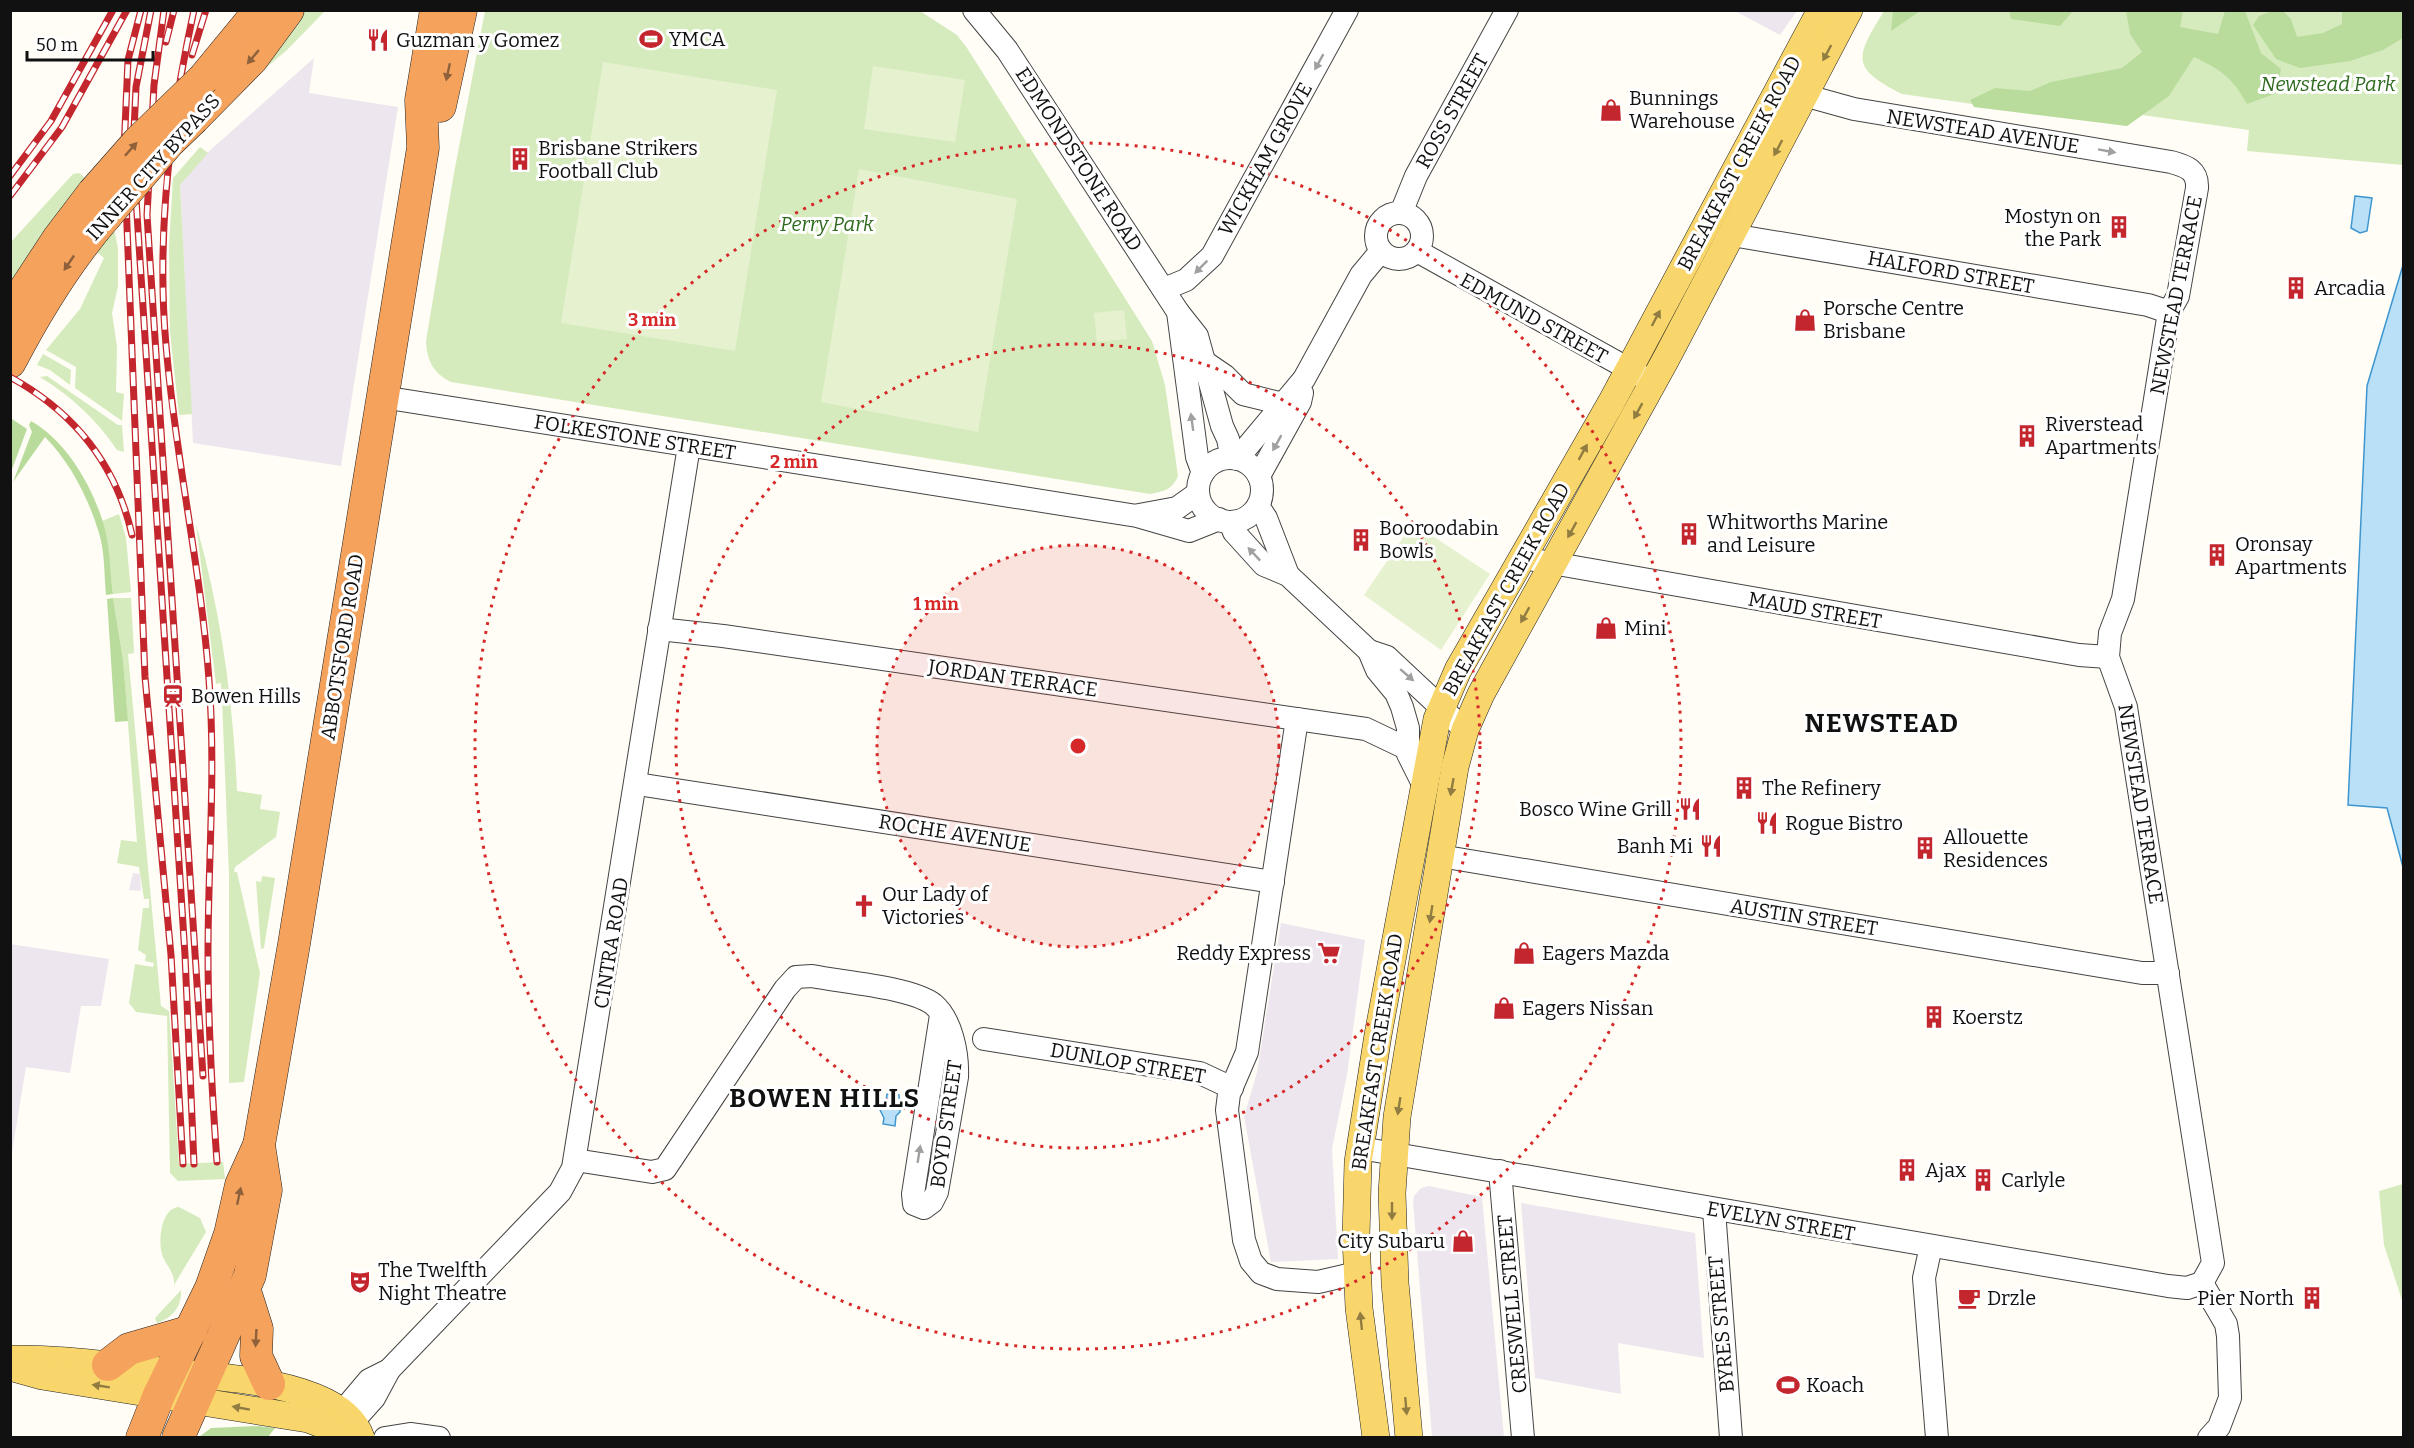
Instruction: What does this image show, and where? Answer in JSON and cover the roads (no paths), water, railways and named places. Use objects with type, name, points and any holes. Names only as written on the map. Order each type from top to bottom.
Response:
[{"type":"highway","name":"INNER CITY BYPASS","points":[[12,359],[52,289],[83,242],[99,205],[138,142],[204,78],[260,10]]},
{"type":"highway","name":"INNER CITY BYPASS","points":[[10,312],[58,238],[161,151],[252,59],[288,10]]},
{"type":"highway","name":"ABBOTSFORD ROAD","points":[[142,1437],[221,1259],[241,1185],[259,1145],[296,932],[423,148],[421,100],[436,10]]},
{"type":"highway","name":"ABBOTSFORD ROAD","points":[[423,148],[441,104],[461,10]]},
{"type":"highway","name":"ABBOTSFORD ROAD","points":[[178,1437],[245,1291],[257,1247],[266,1190],[259,1145]]},
{"type":"highway","points":[[245,1291],[256,1329],[256,1356],[269,1384]]},
{"type":"highway","points":[[108,1365],[129,1349],[191,1331]]},
{"type":"main road","name":"BREAKFAST CREEK ROAD","points":[[1376,1437],[1357,1273],[1356,1217],[1360,1148],[1423,784],[1441,706],[1458,670],[1628,370],[1821,10]]},
{"type":"main road","name":"BREAKFAST CREEK ROAD","points":[[1408,1437],[1392,1230],[1397,1117],[1455,767],[1465,730],[1481,694],[1654,382],[1806,96],[1849,10]]},
{"type":"main road","points":[[10,1359],[44,1358],[108,1365],[164,1383]]},
{"type":"main road","points":[[10,1367],[42,1377],[164,1383],[199,1388],[345,1428]]},
{"type":"main road","points":[[199,1388],[269,1384],[316,1397],[345,1428]]},
{"type":"street","name":"EDMONDSTONE ROAD","points":[[974,10],[1007,50],[1178,312],[1197,336],[1234,459]]},
{"type":"street","name":"WICKHAM GROVE","points":[[1164,289],[1186,280],[1212,256],[1347,10]]},
{"type":"street","name":"ROSS STREET","points":[[1401,213],[1416,176],[1507,10]]},
{"type":"street","name":"NEWSTEAD AVENUE","points":[[1779,87],[1854,109],[2159,160],[2189,168]]},
{"type":"street","name":"NEWSTEAD TERRACE","points":[[2189,168],[2196,175],[2197,188],[2178,296],[2169,312],[2123,599],[2110,633],[2108,657],[2126,707],[2213,1263],[2202,1283]]},
{"type":"street","points":[[1401,213],[1414,219],[1422,231],[1417,251],[1403,259],[1387,256],[1381,251],[1377,244],[1377,229],[1386,217],[1401,213]]},
{"type":"street","name":"HALFORD STREET","points":[[1732,235],[2148,305],[2169,312]]},
{"type":"street","points":[[1234,459],[1304,379],[1361,275],[1381,251]]},
{"type":"street","name":"EDMUND STREET","points":[[1417,251],[1628,370],[1654,382]]},
{"type":"street","name":"EDMONDSTONE ROAD","points":[[1178,312],[1201,483]]},
{"type":"street","points":[[1206,363],[1225,376],[1243,394],[1283,404]]},
{"type":"street","points":[[1259,476],[1300,402],[1304,379]]},
{"type":"street","name":"FOLKESTONE STREET","points":[[382,397],[1137,516],[1190,531],[1224,521]]},
{"type":"street","name":"CINTRA ROAD","points":[[345,1428],[369,1380],[389,1370],[560,1192],[570,1176],[575,1160],[637,784],[689,446]]},
{"type":"street","points":[[1224,521],[1241,520],[1258,506],[1262,486],[1259,476],[1246,462],[1234,459],[1215,462],[1201,483],[1205,509],[1224,521],[1264,565],[1288,575],[1369,651],[1377,670],[1395,693],[1402,707],[1408,728],[1408,754],[1423,784]]},
{"type":"street","name":"FOLKESTONE STREET","points":[[1137,516],[1176,508],[1201,483]]},
{"type":"street","points":[[1258,506],[1266,518],[1288,575]]},
{"type":"street","name":"MAUD STREET","points":[[1523,558],[2079,655],[2108,657]]},
{"type":"street","name":"JORDAN TERRACE","points":[[659,630],[723,636],[1366,729],[1408,749]]},
{"type":"street","points":[[1369,651],[1387,657],[1465,730]]},
{"type":"street","points":[[1232,1088],[1247,1052],[1297,719]]},
{"type":"street","name":"ROCHE AVENUE","points":[[637,784],[1273,882]]},
{"type":"street","name":"AUSTIN STREET","points":[[1440,856],[2142,973],[2168,973]]},
{"type":"street","name":"BOYD STREET","points":[[575,1160],[652,1172],[665,1169],[785,989],[796,978],[812,976],[908,994],[932,1004],[941,1015],[956,1048],[957,1077],[937,1192],[928,1207],[920,1208],[914,1204],[913,1194],[941,1015]]},
{"type":"street","name":"DUNLOP STREET","points":[[984,1039],[1200,1073],[1232,1088],[1227,1102],[1227,1119],[1244,1240],[1251,1261],[1261,1273],[1277,1279],[1318,1282],[1357,1273]]},
{"type":"street","name":"EVELYN STREET","points":[[1360,1148],[2168,1286],[2187,1288],[2202,1283]]},
{"type":"street","name":"CRESWELL STREET","points":[[1500,1171],[1523,1437]]},
{"type":"street","name":"BYRES STREET","points":[[1714,1210],[1731,1437]]},
{"type":"street","points":[[1931,1246],[1924,1278],[1937,1437]]},
{"type":"street","points":[[2202,1283],[2222,1316],[2228,1336],[2230,1398],[2219,1427],[2209,1437]]},
{"type":"street","points":[[385,1437],[410,1434],[438,1437]]},
{"type":"water","points":[[2355,196],[2372,198],[2367,231],[2360,233],[2351,228]]},
{"type":"water","points":[[2403,265],[2403,867],[2387,808],[2348,805],[2367,386]]},
{"type":"water","points":[[887,1094],[899,1095],[900,1112],[896,1116],[895,1126],[883,1124],[884,1118],[880,1110],[886,1101]]},
{"type":"railway","points":[[10,176],[51,121],[113,10]]},
{"type":"railway","points":[[10,196],[62,127],[127,10]]},
{"type":"railway","points":[[141,10],[128,60],[124,151],[145,677],[171,955],[183,1164]]},
{"type":"railway","points":[[151,10],[136,87],[133,152],[185,955],[194,1164]]},
{"type":"railway","points":[[164,10],[154,85],[147,215],[203,1076]]},
{"type":"railway","points":[[166,42],[174,10]]},
{"type":"railway","points":[[194,10],[178,93],[167,177],[163,303],[175,429],[200,596],[209,680],[212,782],[208,979],[217,1162]]},
{"type":"railway","points":[[192,55],[206,10]]},
{"type":"railway","points":[[10,377],[54,406],[89,442],[115,485],[132,535]]},
{"type":"place","name":"YMCA","points":[[651,39]]},
{"type":"place","name":"Guzman y Gomez","points":[[378,40]]},
{"type":"place","name":"Bunnings Warehouse","points":[[1611,110]]},
{"type":"place","name":"Brisbane Strikers Football Club","points":[[520,159]]},
{"type":"place","name":"Mostyn on the Park","points":[[2119,227]]},
{"type":"place","name":"Arcadia","points":[[2296,288]]},
{"type":"place","name":"Porsche Centre Brisbane","points":[[1805,320]]},
{"type":"place","name":"Riverstead Apartments","points":[[2027,436]]},
{"type":"place","name":"Whitworths Marine and Leisure","points":[[1689,534]]},
{"type":"place","name":"Booroodabin Bowls","points":[[1361,540]]},
{"type":"place","name":"Oronsay Apartments","points":[[2217,555]]},
{"type":"place","name":"Mini","points":[[1606,628]]},
{"type":"place","name":"Bowen Hills","points":[[173,696]]},
{"type":"place","name":"The Refinery","points":[[1744,788]]},
{"type":"place","name":"Bosco Wine Grill","points":[[1690,809]]},
{"type":"place","name":"Rogue Bistro","points":[[1767,823]]},
{"type":"place","name":"Banh Mi","points":[[1711,846]]},
{"type":"place","name":"Allouette Residences","points":[[1925,848]]},
{"type":"place","name":"Our Lady of Victories","points":[[864,906]]},
{"type":"place","name":"Reddy Express","points":[[1329,953]]},
{"type":"place","name":"Eagers Mazda","points":[[1524,953]]},
{"type":"place","name":"Eagers Nissan","points":[[1504,1008]]},
{"type":"place","name":"Koerstz","points":[[1934,1017]]},
{"type":"place","name":"Ajax","points":[[1907,1170]]},
{"type":"place","name":"Carlyle","points":[[1983,1180]]},
{"type":"place","name":"City Subaru","points":[[1463,1241]]},
{"type":"place","name":"The Twelfth Night Theatre","points":[[360,1282]]},
{"type":"place","name":"Drzle","points":[[1969,1298]]},
{"type":"place","name":"Pier North","points":[[2312,1298]]},
{"type":"place","name":"Koach","points":[[1788,1385]]},
{"type":"district","name":"NEWSTEAD","points":[[1882,723]]},
{"type":"district","name":"BOWEN HILLS","points":[[825,1098]]},
{"type":"park label","name":"Newstead Park","points":[[2328,84]]},
{"type":"park label","name":"Perry Park","points":[[827,224]]}]
